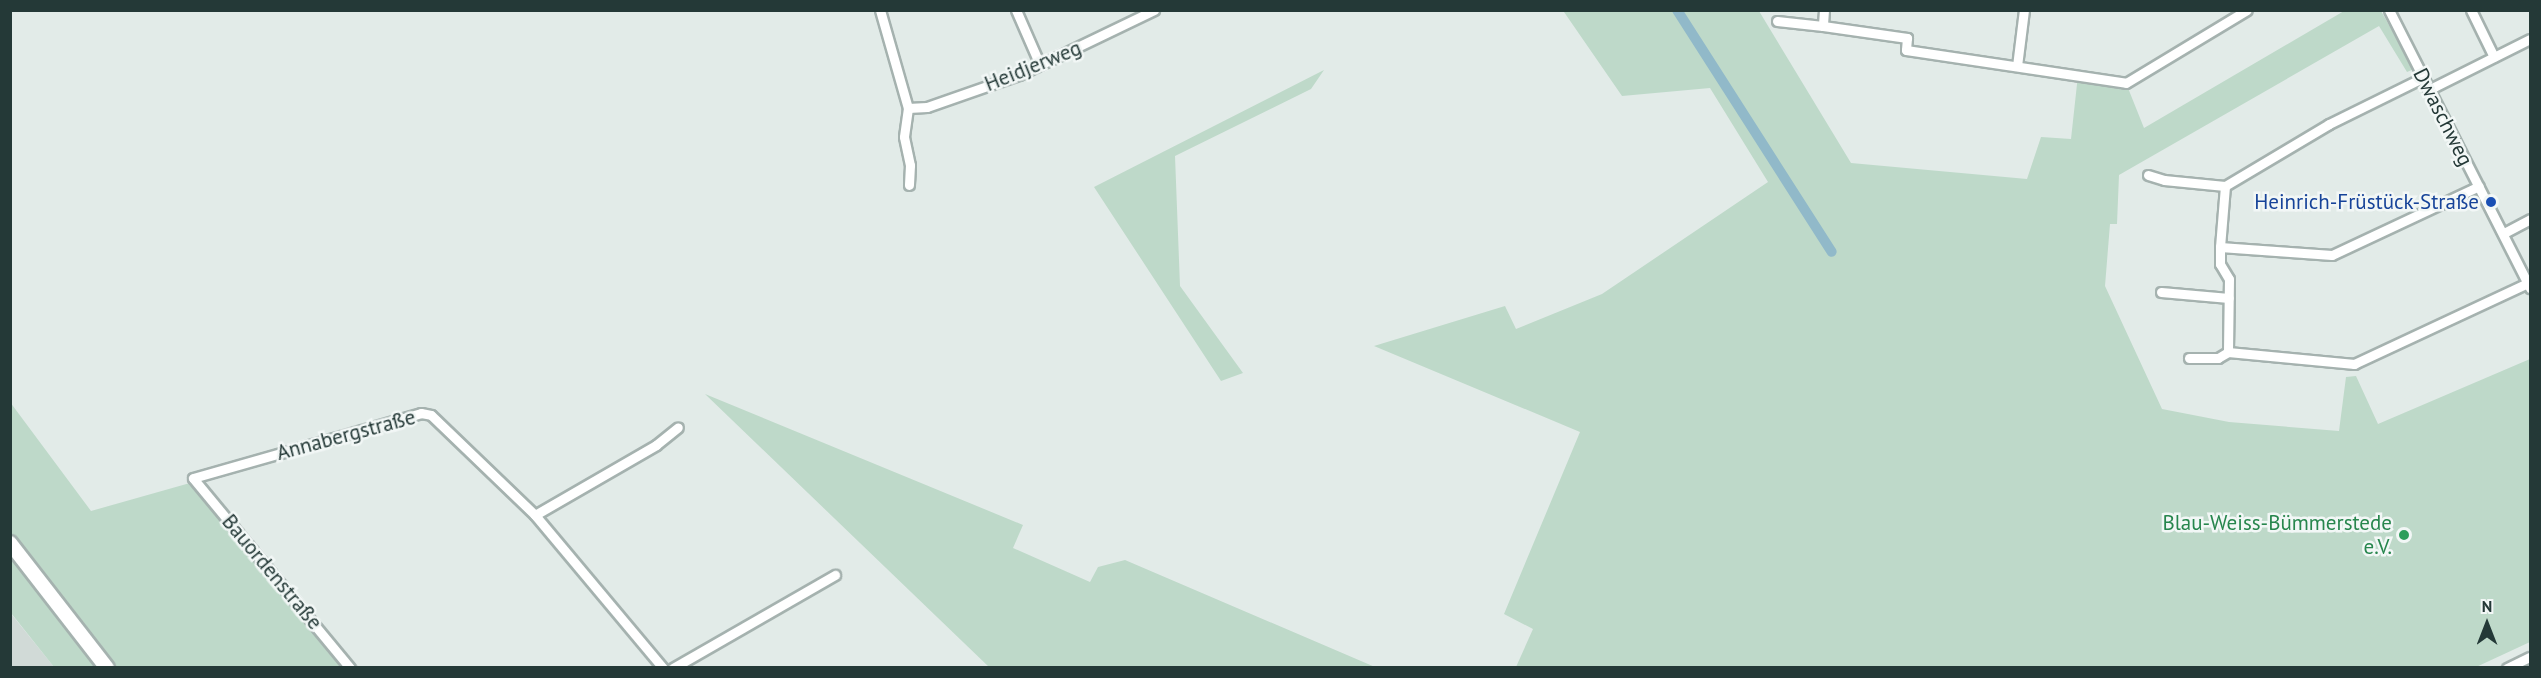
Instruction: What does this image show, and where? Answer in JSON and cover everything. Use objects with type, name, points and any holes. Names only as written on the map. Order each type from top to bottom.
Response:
[{"type":"street","points":[[880,10],[908,108],[904,138],[910,165],[909,185]]},
{"type":"street","points":[[1016,10],[1040,65]]},
{"type":"street","name":"Heidjerweg","points":[[908,108],[927,107],[1040,65],[1154,10]]},
{"type":"street","points":[[1823,26],[1824,10]]},
{"type":"street","points":[[2017,66],[2024,10]]},
{"type":"street","points":[[1777,21],[1907,38],[1906,50],[2126,83],[2247,10]]},
{"type":"street","name":"Dwaschweg","points":[[2388,10],[2504,233],[2529,286]]},
{"type":"street","points":[[2471,10],[2494,57]]},
{"type":"street","points":[[2428,90],[2530,39]]},
{"type":"street","points":[[2148,175],[2164,180],[2225,186],[2329,124],[2422,78]]},
{"type":"street","points":[[2225,186],[2220,264],[2229,279],[2228,352]]},
{"type":"street","points":[[2220,248],[2332,255],[2479,186]]},
{"type":"street","points":[[2504,233],[2530,219]]},
{"type":"street","points":[[2189,358],[2218,358],[2228,352],[2354,364],[2529,286]]},
{"type":"street","points":[[2161,292],[2229,298]]},
{"type":"street","name":"Annabergstraße","points":[[193,478],[421,413],[431,415],[535,515],[663,668]]},
{"type":"street","points":[[535,515],[656,445],[678,427]]},
{"type":"street","name":"Bauordenstraße","points":[[193,478],[350,668]]},
{"type":"street","points":[[10,543],[107,668]]},
{"type":"street","points":[[673,668],[835,575]]},
{"type":"street","points":[[2507,668],[2530,657]]},
{"type":"shaded area","points":[[10,613],[12,615],[54,667],[11,667]]},
{"type":"green space","points":[[1759,11],[1851,163],[2027,179],[2041,137],[2071,139],[2078,75],[2126,83],[2144,128],[2344,11],[2381,11],[2414,69],[2407,72],[2379,26],[2119,175],[2117,224],[2110,224],[2105,286],[2162,409],[2229,422],[2339,431],[2346,377],[2356,376],[2378,424],[2530,359],[2530,642],[2474,668],[1516,667],[1533,629],[1504,614],[1580,432],[1374,346],[1505,306],[1516,329],[1602,294],[1768,182],[1710,88],[1622,96],[1564,12]]},
{"type":"green space","points":[[1324,70],[1311,89],[1175,156],[1180,286],[1243,373],[1221,381],[1094,187]]},
{"type":"green space","points":[[705,394],[1023,525],[1013,548],[1090,582],[1098,567],[1125,560],[1375,667],[989,667]]},
{"type":"green space","points":[[10,402],[91,511],[190,483],[342,667],[54,667],[11,613]]},
{"type":"waterway","points":[[1677,10],[1832,252]]},
{"type":"place","name":"Heinrich-Früstück-Straße","points":[[2491,202]]},
{"type":"place","name":"Blau-Weiss-Bümmerstede e.V.","points":[[2404,535]]}]
